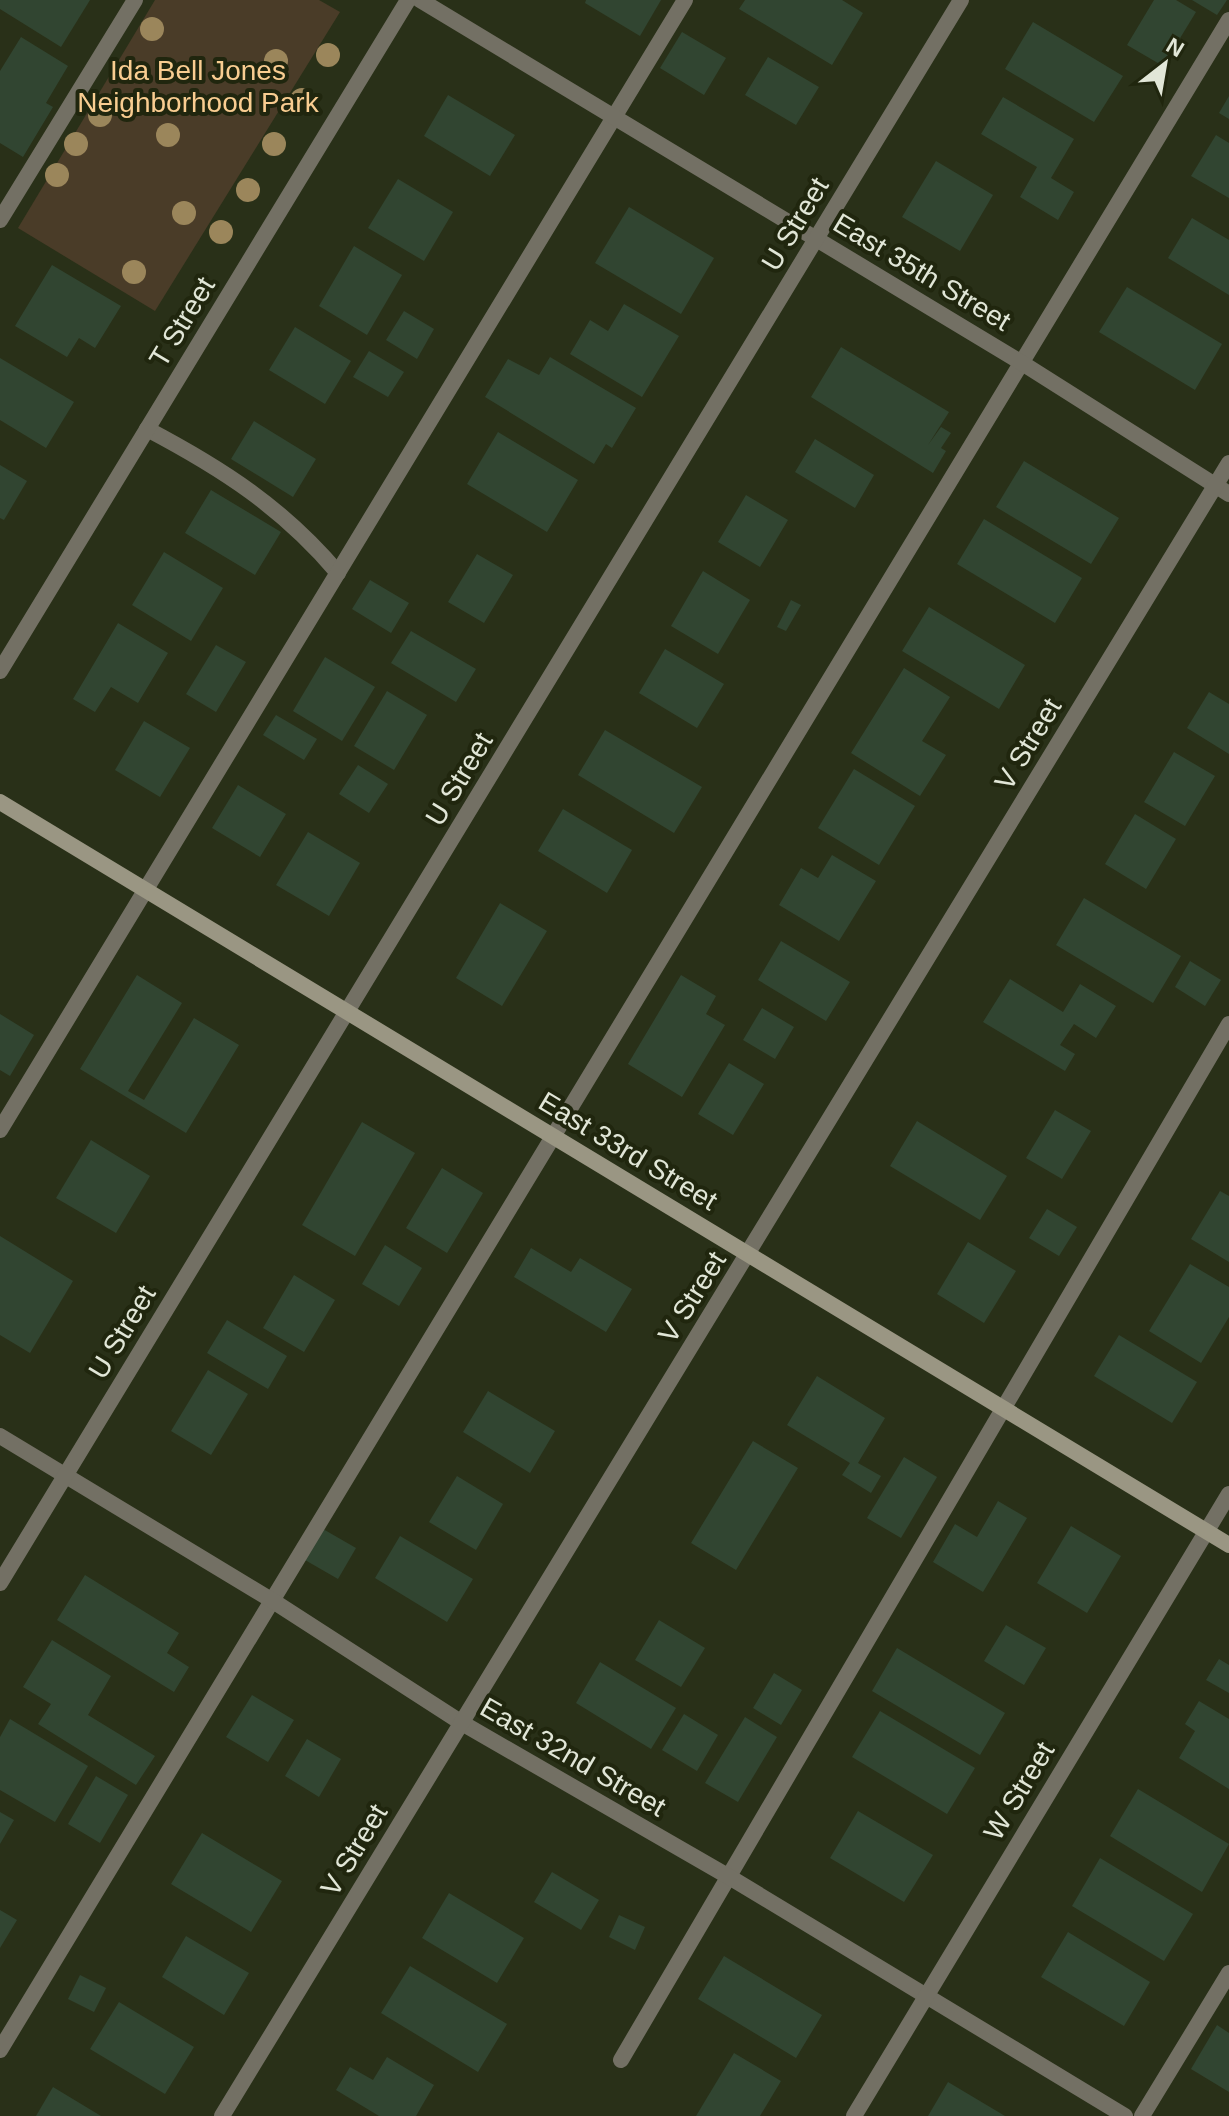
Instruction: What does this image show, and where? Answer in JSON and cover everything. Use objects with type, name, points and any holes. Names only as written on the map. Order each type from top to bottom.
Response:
[{"type":"street","points":[[0,220],[135,0]]},
{"type":"street","name":"T Street","points":[[0,671],[408,0]]},
{"type":"street","name":"East 35th Street","points":[[420,0],[1022,363],[1222,490]]},
{"type":"street","points":[[0,1130],[685,0]]},
{"type":"street","name":"U Street","points":[[0,1583],[961,0]]},
{"type":"street","points":[[0,2050],[1229,20]]},
{"type":"street","points":[[147,429],[202,458],[269,503],[305,534],[338,573]]},
{"type":"street","name":"V Street","points":[[222,2116],[1222,490],[1229,463]]},
{"type":"street","name":"East 33rd Street","points":[[0,802],[1229,1545]]},
{"type":"street","points":[[621,2060],[731,1878],[1229,1024]]},
{"type":"street","name":"East 32nd Street","points":[[0,1436],[273,1601],[462,1723],[731,1878],[1125,2116]]},
{"type":"street","name":"W Street","points":[[854,2116],[1229,1494]]},
{"type":"street","points":[[1142,2116],[1229,1973]]},
{"type":"green space","name":"Ida Bell Jones Neighborhood Park","points":[[155,0],[319,0],[340,12],[155,311],[18,228]]},
{"type":"building","points":[[0,0],[90,0],[61,47],[0,9]]},
{"type":"building","points":[[586,0],[661,0],[640,36],[585,3]]},
{"type":"building","points":[[745,0],[842,0],[863,13],[832,65],[739,9]]},
{"type":"building","points":[[1154,0],[1176,0],[1196,12],[1163,66],[1127,45]]},
{"type":"building","points":[[1192,0],[1227,0],[1217,15]]},
{"type":"building","points":[[1033,22],[1123,76],[1094,122],[1005,69]]},
{"type":"building","points":[[682,32],[726,58],[704,95],[660,68]]},
{"type":"building","points":[[21,37],[68,66],[46,103],[53,107],[23,157],[0,143],[0,71]]},
{"type":"building","points":[[768,57],[819,87],[796,125],[745,95]]},
{"type":"building","points":[[448,95],[515,135],[490,176],[424,136]]},
{"type":"building","points":[[1229,96],[1229,119],[1219,113]]},
{"type":"building","points":[[1003,97],[1074,139],[1051,178],[1074,192],[1058,220],[1020,197],[1037,167],[981,134]]},
{"type":"building","points":[[1216,135],[1229,143],[1229,198],[1191,176]]},
{"type":"building","points":[[936,161],[993,195],[960,251],[902,217]]},
{"type":"building","points":[[398,179],[453,212],[424,261],[368,228]]},
{"type":"building","points":[[629,207],[714,258],[681,314],[595,263]]},
{"type":"building","points":[[1192,218],[1229,240],[1229,295],[1168,258]]},
{"type":"building","points":[[354,246],[402,275],[367,335],[319,306]]},
{"type":"building","points":[[52,265],[121,306],[95,348],[79,338],[67,357],[15,326]]},
{"type":"building","points":[[1127,287],[1222,344],[1195,390],[1099,332]]},
{"type":"building","points":[[624,304],[679,336],[642,397],[570,354],[590,320],[608,331]]},
{"type":"building","points":[[404,311],[434,329],[417,359],[386,340]]},
{"type":"building","points":[[295,327],[351,361],[325,404],[269,370]]},
{"type":"building","points":[[841,347],[949,412],[928,445],[941,427],[951,433],[941,448],[946,451],[933,473],[811,397]]},
{"type":"building","points":[[369,351],[404,372],[388,397],[353,377]]},
{"type":"building","points":[[550,357],[636,408],[612,448],[606,444],[594,464],[485,397],[508,359],[539,375]]},
{"type":"building","points":[[0,358],[74,402],[46,448],[0,420]]},
{"type":"building","points":[[254,421],[316,459],[293,497],[231,459]]},
{"type":"building","points":[[498,432],[578,480],[547,532],[467,484]]},
{"type":"building","points":[[815,439],[874,475],[855,508],[795,472]]},
{"type":"building","points":[[1024,461],[1119,518],[1091,564],[996,507]]},
{"type":"building","points":[[0,465],[27,481],[4,520],[0,518]]},
{"type":"building","points":[[211,490],[281,532],[255,575],[185,533]]},
{"type":"building","points":[[746,495],[788,520],[760,567],[718,542]]},
{"type":"building","points":[[984,519],[1082,578],[1055,623],[957,564]]},
{"type":"building","points":[[164,552],[223,588],[191,641],[132,605]]},
{"type":"building","points":[[477,554],[513,575],[484,623],[448,602]]},
{"type":"building","points":[[703,571],[750,600],[718,654],[671,626]]},
{"type":"building","points":[[370,580],[409,603],[391,633],[352,609]]},
{"type":"building","points":[[791,600],[801,605],[786,631],[777,627]]},
{"type":"building","points":[[929,607],[1025,665],[999,709],[902,651]]},
{"type":"building","points":[[118,623],[168,653],[138,703],[111,687],[95,712],[73,699]]},
{"type":"building","points":[[411,631],[476,669],[456,702],[391,663]]},
{"type":"building","points":[[216,645],[246,662],[216,712],[186,694]]},
{"type":"building","points":[[665,649],[724,684],[697,728],[639,693]]},
{"type":"building","points":[[325,657],[375,687],[342,741],[293,711]]},
{"type":"building","points":[[904,668],[950,697],[922,741],[946,755],[920,796],[851,753]]},
{"type":"building","points":[[387,691],[427,715],[394,770],[354,746]]},
{"type":"building","points":[[1209,692],[1229,704],[1229,754],[1187,728]]},
{"type":"building","points":[[276,715],[317,739],[304,760],[263,735]]},
{"type":"building","points":[[144,721],[190,748],[160,797],[115,770]]},
{"type":"building","points":[[605,730],[702,787],[674,833],[578,775]]},
{"type":"building","points":[[1174,752],[1215,776],[1185,826],[1144,802]]},
{"type":"building","points":[[358,765],[388,784],[369,813],[339,794]]},
{"type":"building","points":[[854,769],[915,806],[879,865],[818,828]]},
{"type":"building","points":[[238,785],[286,814],[260,857],[212,828]]},
{"type":"building","points":[[563,809],[632,850],[607,893],[538,851]]},
{"type":"building","points":[[1135,814],[1176,839],[1146,889],[1105,864]]},
{"type":"building","points":[[308,832],[360,863],[329,916],[276,885]]},
{"type":"building","points":[[832,855],[876,881],[839,941],[779,905],[801,868],[818,878]]},
{"type":"building","points":[[1084,898],[1181,956],[1153,1003],[1056,945]]},
{"type":"building","points":[[500,903],[547,931],[502,1006],[456,978]]},
{"type":"building","points":[[781,941],[850,982],[826,1021],[758,980]]},
{"type":"building","points":[[1190,961],[1221,980],[1205,1006],[1175,987]]},
{"type":"building","points":[[137,975],[182,1003],[128,1091],[144,1100],[194,1018],[239,1045],[186,1133],[80,1069]]},
{"type":"building","points":[[681,975],[716,996],[706,1014],[725,1025],[682,1097],[628,1064]]},
{"type":"building","points":[[1010,979],[1063,1012],[1080,984],[1116,1006],[1096,1038],[1074,1024],[1060,1045],[1075,1054],[1065,1071],[983,1022]]},
{"type":"building","points":[[762,1008],[794,1027],[775,1059],[743,1040]]},
{"type":"building","points":[[0,1014],[34,1035],[10,1076],[0,1070]]},
{"type":"building","points":[[729,1063],[764,1084],[733,1135],[698,1114]]},
{"type":"building","points":[[1055,1110],[1091,1131],[1062,1179],[1026,1158]]},
{"type":"building","points":[[917,1121],[1007,1176],[980,1220],[890,1166]]},
{"type":"building","points":[[362,1122],[415,1153],[355,1256],[302,1225]]},
{"type":"building","points":[[91,1140],[150,1176],[116,1233],[56,1198]]},
{"type":"building","points":[[442,1168],[483,1193],[447,1253],[406,1228]]},
{"type":"building","points":[[1220,1191],[1229,1196],[1229,1262],[1191,1239]]},
{"type":"building","points":[[1047,1209],[1077,1227],[1059,1256],[1029,1238]]},
{"type":"building","points":[[0,1236],[73,1281],[30,1353],[0,1335]]},
{"type":"building","points":[[968,1242],[1016,1271],[984,1323],[937,1294]]},
{"type":"building","points":[[385,1245],[422,1268],[399,1306],[362,1284]]},
{"type":"building","points":[[531,1248],[571,1272],[580,1258],[632,1289],[606,1332],[514,1277]]},
{"type":"building","points":[[1190,1264],[1229,1287],[1229,1317],[1201,1363],[1149,1331]]},
{"type":"building","points":[[294,1275],[335,1300],[304,1352],[263,1328]]},
{"type":"building","points":[[227,1320],[287,1356],[268,1389],[207,1353]]},
{"type":"building","points":[[1119,1335],[1197,1382],[1172,1423],[1094,1376]]},
{"type":"building","points":[[208,1370],[248,1394],[211,1455],[171,1431]]},
{"type":"building","points":[[817,1376],[885,1418],[858,1463],[881,1476],[871,1493],[842,1475],[850,1463],[787,1425]]},
{"type":"building","points":[[488,1391],[555,1431],[530,1473],[463,1432]]},
{"type":"building","points":[[753,1441],[798,1468],[736,1570],[691,1543]]},
{"type":"building","points":[[904,1457],[937,1477],[901,1538],[867,1518]]},
{"type":"building","points":[[457,1476],[503,1504],[476,1550],[429,1522]]},
{"type":"building","points":[[998,1501],[1027,1518],[983,1592],[933,1562],[955,1524],[977,1537]]},
{"type":"building","points":[[1071,1526],[1121,1556],[1087,1613],[1037,1583]]},
{"type":"building","points":[[323,1529],[356,1548],[338,1579],[305,1560]]},
{"type":"building","points":[[400,1536],[473,1579],[447,1622],[375,1578]]},
{"type":"building","points":[[85,1575],[179,1633],[167,1653],[189,1667],[174,1692],[57,1620]]},
{"type":"building","points":[[659,1620],[705,1648],[681,1687],[635,1660]]},
{"type":"building","points":[[1006,1625],[1046,1648],[1024,1685],[984,1661]]},
{"type":"building","points":[[52,1640],[111,1676],[88,1715],[155,1756],[136,1785],[38,1724],[51,1704],[23,1687]]},
{"type":"building","points":[[897,1648],[1005,1713],[980,1755],[872,1691]]},
{"type":"building","points":[[1219,1659],[1229,1665],[1229,1693],[1206,1680]]},
{"type":"building","points":[[600,1662],[676,1708],[651,1749],[576,1703]]},
{"type":"building","points":[[774,1673],[802,1690],[781,1725],[753,1708]]},
{"type":"building","points":[[252,1695],[294,1720],[268,1762],[226,1737]]},
{"type":"building","points":[[1199,1701],[1229,1719],[1229,1789],[1179,1758],[1195,1731],[1185,1724]]},
{"type":"building","points":[[880,1711],[975,1768],[947,1814],[852,1757]]},
{"type":"building","points":[[684,1714],[718,1735],[697,1771],[662,1750]]},
{"type":"building","points":[[745,1717],[777,1737],[738,1802],[705,1783]]},
{"type":"building","points":[[10,1719],[88,1766],[55,1822],[0,1790],[0,1737]]},
{"type":"building","points":[[307,1739],[341,1759],[319,1797],[285,1776]]},
{"type":"building","points":[[96,1776],[128,1795],[100,1843],[68,1824]]},
{"type":"building","points":[[1138,1789],[1229,1844],[1202,1892],[1110,1836]]},
{"type":"building","points":[[858,1811],[933,1855],[904,1902],[830,1858]]},
{"type":"building","points":[[0,1812],[14,1820],[0,1844]]},
{"type":"building","points":[[202,1833],[282,1881],[251,1932],[171,1884]]},
{"type":"building","points":[[1100,1858],[1193,1914],[1164,1961],[1072,1906]]},
{"type":"building","points":[[552,1872],[599,1900],[581,1930],[534,1902]]},
{"type":"building","points":[[449,1893],[524,1938],[497,1983],[422,1938]]},
{"type":"building","points":[[0,1910],[17,1920],[0,1948]]},
{"type":"building","points":[[619,1915],[645,1927],[635,1950],[609,1937]]},
{"type":"building","points":[[1068,1932],[1150,1982],[1124,2026],[1041,1977]]},
{"type":"building","points":[[186,1936],[249,1973],[224,2015],[162,1977]]},
{"type":"building","points":[[724,1956],[822,2015],[796,2058],[698,1999]]},
{"type":"building","points":[[410,1966],[507,2024],[478,2072],[381,2013]]},
{"type":"building","points":[[80,1975],[106,1988],[94,2012],[68,1999]]},
{"type":"building","points":[[119,2002],[194,2047],[165,2094],[90,2049]]},
{"type":"building","points":[[1217,2025],[1229,2033],[1229,2092],[1191,2069]]},
{"type":"building","points":[[734,2053],[781,2081],[760,2116],[696,2116]]},
{"type":"building","points":[[387,2057],[434,2085],[416,2116],[379,2116],[336,2090],[350,2067],[373,2080]]},
{"type":"building","points":[[948,2082],[1005,2116],[928,2116]]},
{"type":"building","points":[[53,2087],[101,2116],[36,2116]]}]
